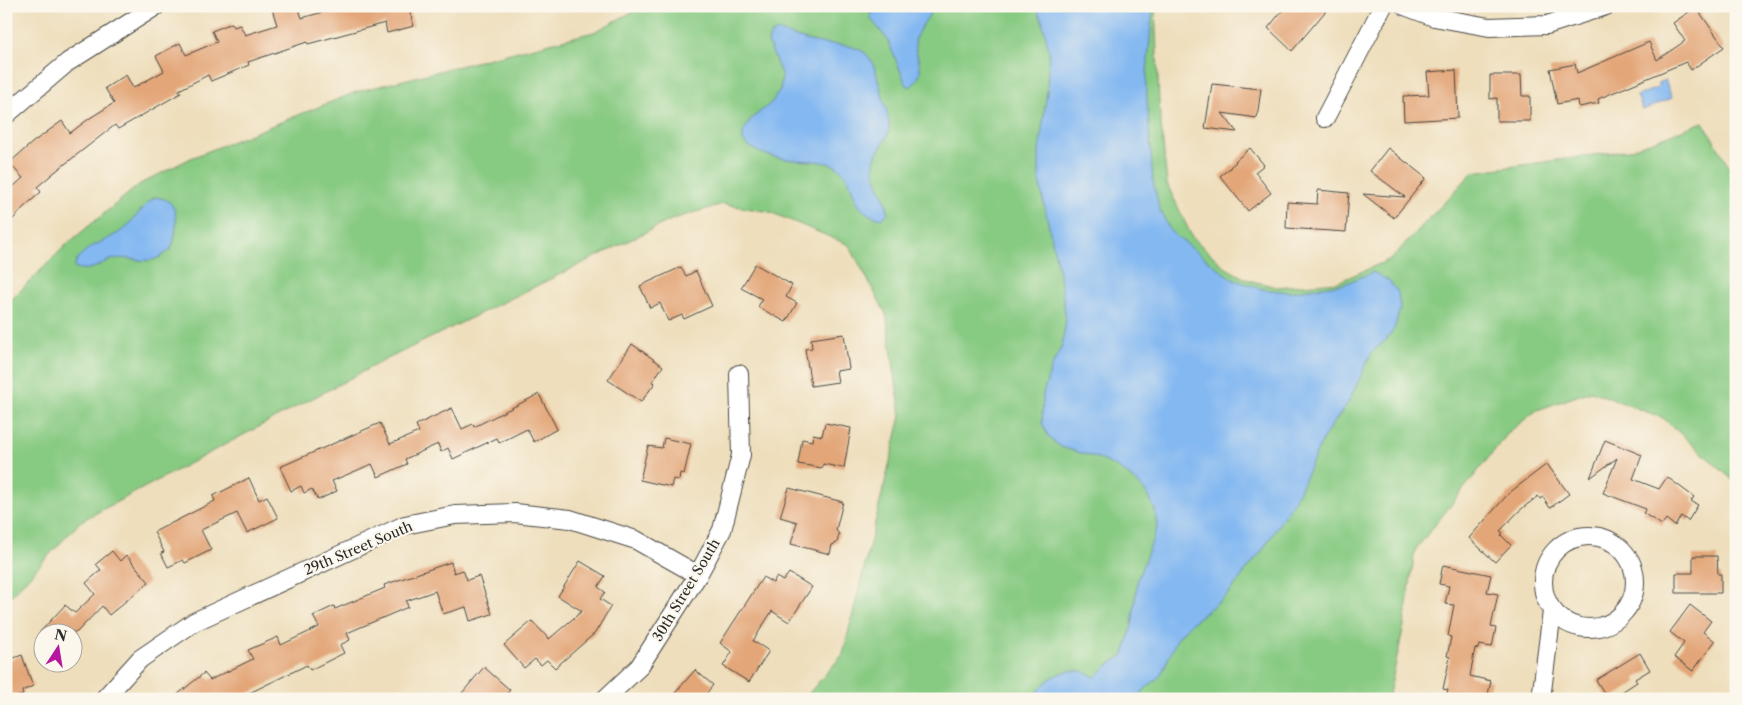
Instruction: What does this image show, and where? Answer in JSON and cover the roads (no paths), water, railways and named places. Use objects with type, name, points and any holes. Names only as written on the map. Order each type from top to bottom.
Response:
[{"type":"street","points":[[6,114],[68,62],[156,6]]},
{"type":"street","points":[[1325,118],[1383,6]]},
{"type":"street","points":[[1405,6],[1434,17],[1489,27],[1547,25],[1606,6]]},
{"type":"street","name":"30th Street South","points":[[605,699],[639,666],[698,575],[722,530],[741,455],[739,374]]},
{"type":"street","name":"29th Street South","points":[[104,699],[140,659],[194,622],[405,525],[455,515],[515,513],[570,519],[636,540],[698,575]]},
{"type":"street","points":[[1541,699],[1552,611],[1545,598],[1542,583],[1545,568],[1552,554],[1563,544],[1577,538],[1592,537],[1607,540],[1620,549],[1629,561],[1634,575],[1634,590],[1629,604],[1620,616],[1607,624],[1592,628],[1577,627],[1564,621],[1552,611]]},
{"type":"water","points":[[870,6],[934,6],[916,37],[915,44],[920,75],[910,87],[906,84],[887,39],[871,19]]},
{"type":"water","points":[[1035,6],[1153,6],[1146,84],[1153,181],[1159,208],[1171,232],[1232,279],[1262,289],[1289,292],[1344,284],[1373,272],[1389,281],[1398,292],[1400,309],[1395,327],[1386,340],[1372,352],[1348,403],[1325,435],[1295,499],[1264,548],[1227,595],[1190,624],[1177,639],[1161,675],[1134,699],[1034,699],[1042,686],[1054,676],[1069,671],[1076,671],[1085,672],[1095,677],[1108,665],[1124,655],[1132,625],[1138,578],[1157,528],[1155,510],[1148,495],[1136,481],[1118,468],[1098,458],[1061,447],[1049,438],[1042,423],[1043,394],[1051,368],[1062,345],[1066,320],[1060,277],[1039,181],[1039,152],[1047,91],[1049,51],[1042,20]]},
{"type":"water","points":[[779,31],[810,41],[853,47],[864,52],[871,60],[877,75],[889,122],[887,137],[874,162],[875,175],[888,213],[882,219],[863,210],[844,173],[834,165],[824,162],[793,160],[766,155],[743,141],[743,132],[751,119],[772,102],[780,90],[782,76],[768,42],[771,34]]},
{"type":"water","points":[[1665,80],[1672,98],[1643,110],[1637,96],[1659,87],[1658,83]]},
{"type":"water","points":[[155,197],[168,201],[174,209],[176,220],[175,234],[169,251],[155,259],[119,258],[90,269],[74,267],[82,254],[125,228]]}]
